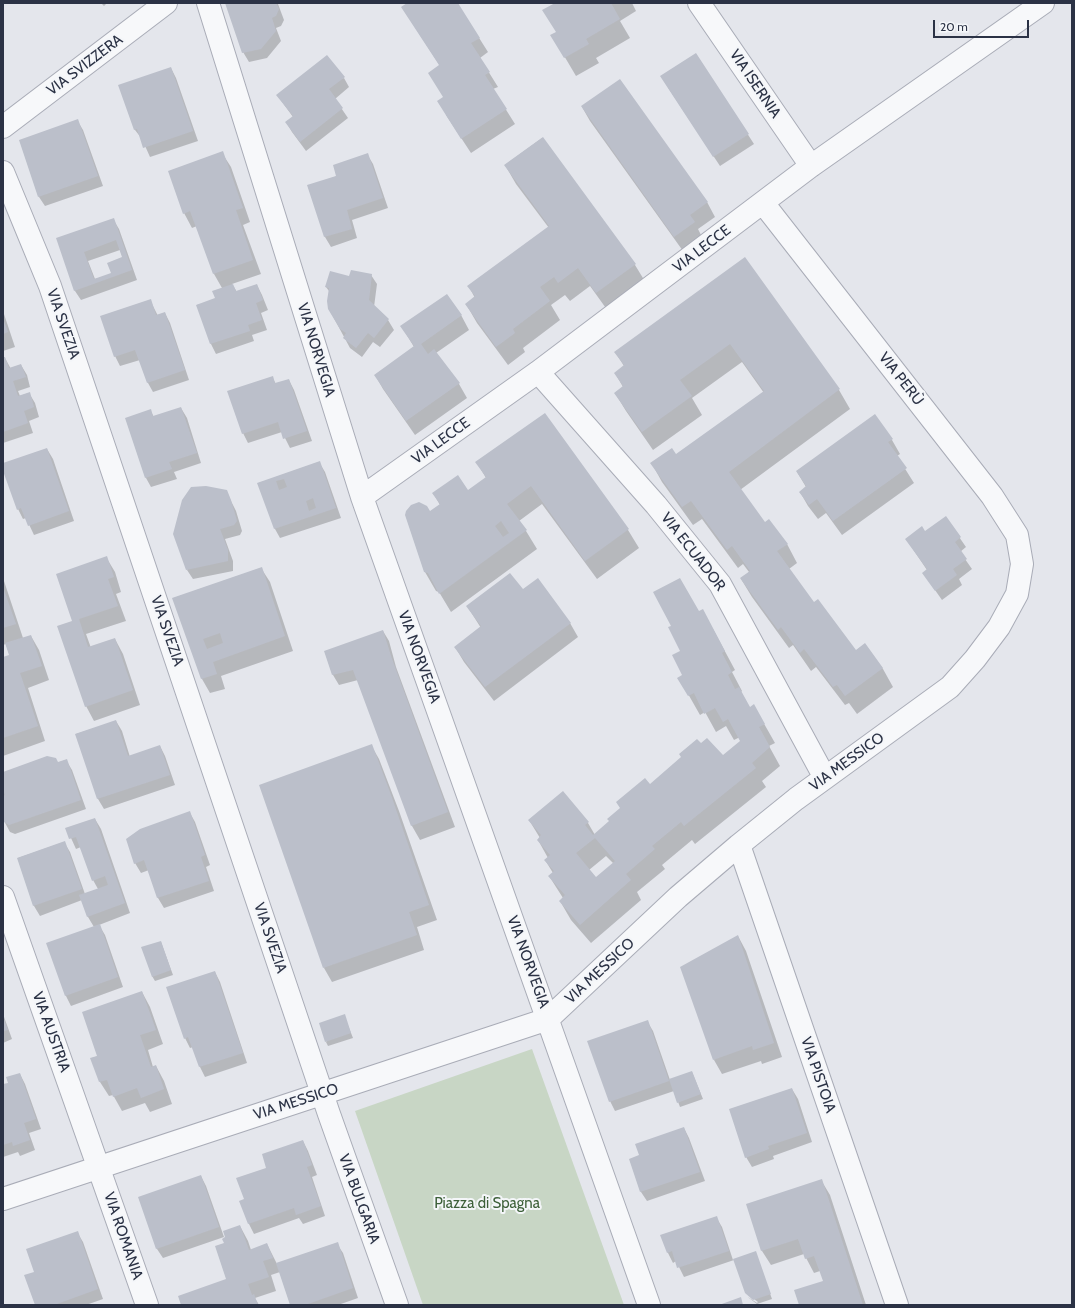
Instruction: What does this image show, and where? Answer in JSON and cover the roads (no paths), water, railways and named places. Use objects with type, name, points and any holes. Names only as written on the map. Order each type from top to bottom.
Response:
[{"type":"street","name":"VIA SVIZZERA","points":[[3,127],[166,3]]},
{"type":"street","name":"VIA NORVEGIA","points":[[208,3],[362,497],[649,1305]]},
{"type":"street","name":"VIA ISERNIA","points":[[699,3],[811,166]]},
{"type":"street","name":"VIA LECCE","points":[[362,497],[538,372],[811,166],[1043,3]]},
{"type":"street","name":"VIA SVEZIA","points":[[3,172],[50,286],[322,1094]]},
{"type":"street","name":"VIA PERÙ","points":[[763,203],[992,496],[1017,535],[1022,564]]},
{"type":"street","name":"VIA ECUADOR","points":[[538,372],[656,506],[720,584],[825,778]]},
{"type":"street","name":"VIA MESSICO","points":[[3,1199],[548,1019],[678,897],[739,845],[796,799],[950,687],[975,659],[999,627],[1017,594],[1022,564]]},
{"type":"street","name":"VIA PISTOIA","points":[[739,845],[897,1305]]},
{"type":"street","name":"VIA AUSTRIA","points":[[3,897],[99,1167]]},
{"type":"street","name":"VIA BULGARIA","points":[[322,1094],[397,1305]]},
{"type":"street","name":"VIA ROMANIA","points":[[99,1167],[147,1305]]},
{"type":"park label","name":"Piazza di Spagna","points":[[487,1204]]}]
